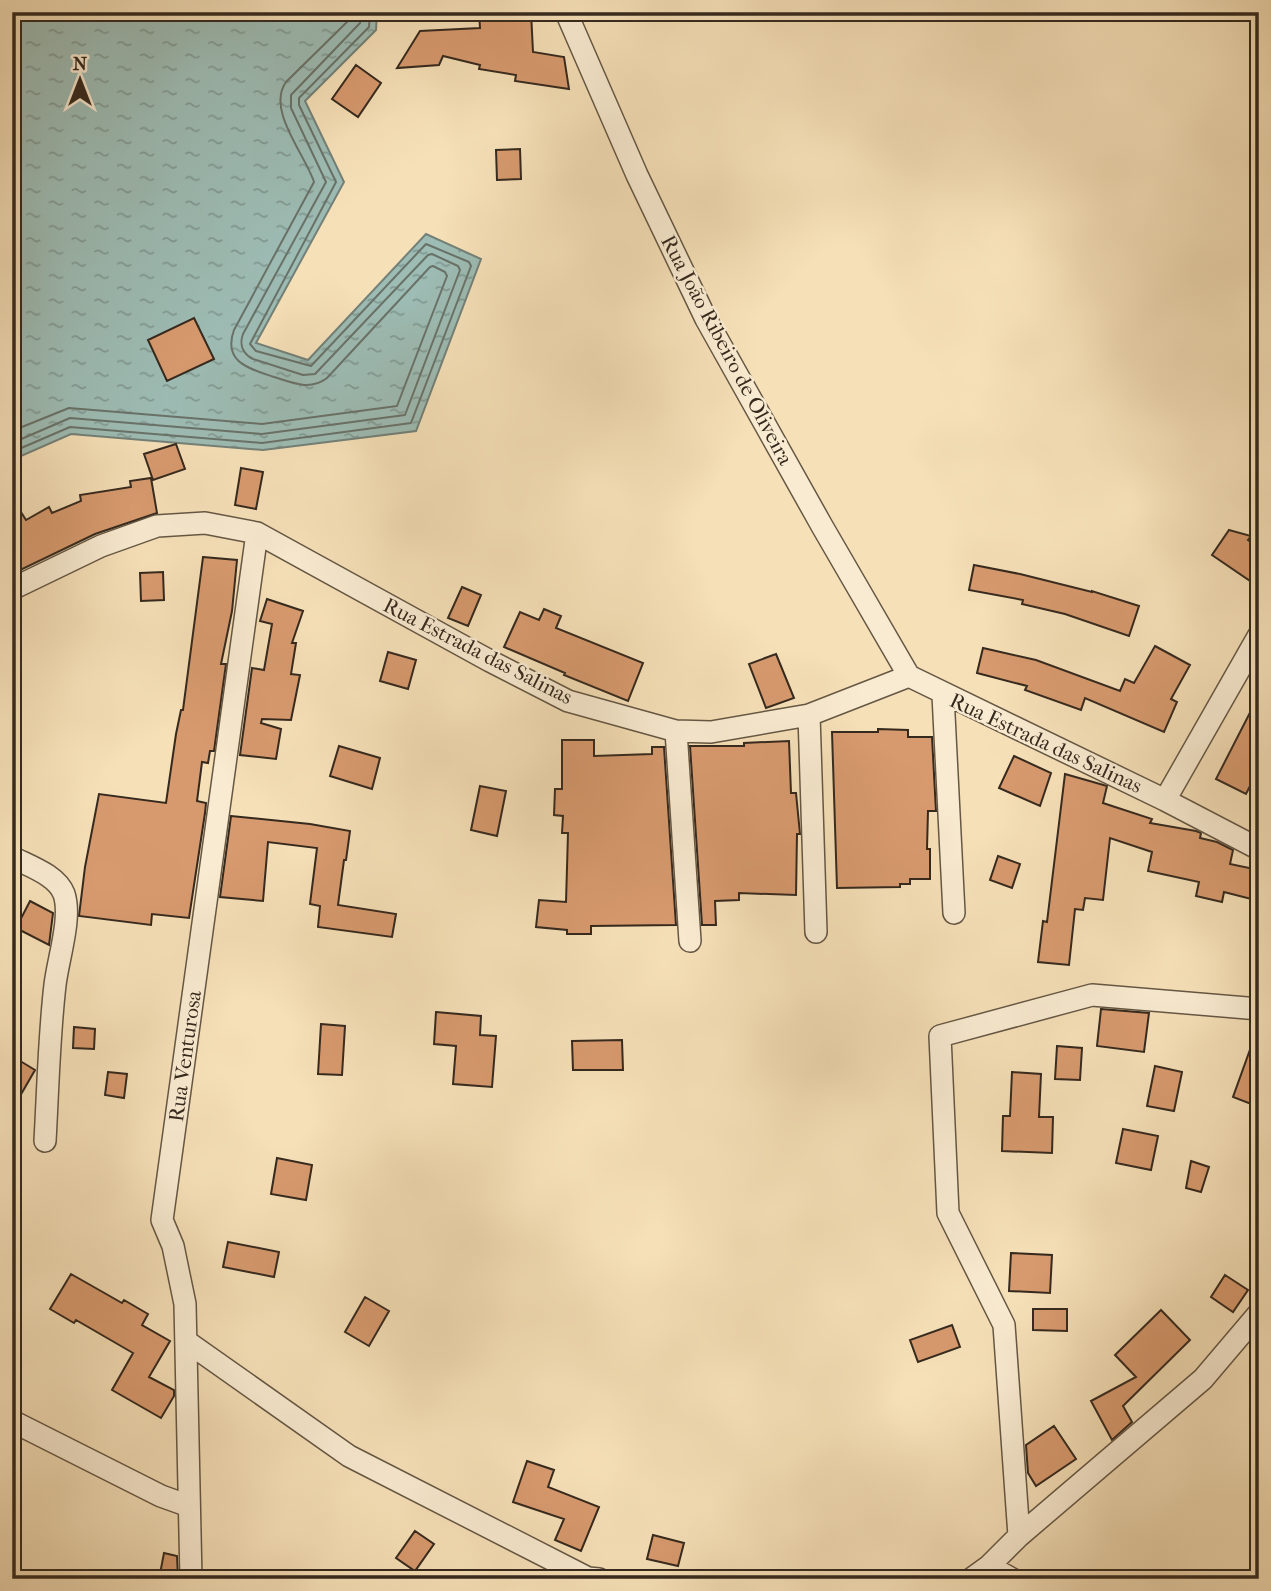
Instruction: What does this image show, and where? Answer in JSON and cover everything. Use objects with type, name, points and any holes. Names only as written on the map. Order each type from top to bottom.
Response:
[{"type":"street","name":"Rua João Ribeiro de Oliveira","points":[[566,12],[637,175],[706,319],[909,676]]},
{"type":"street","name":"Rua Estrada das Salinas","points":[[12,589],[101,546],[157,526],[205,523],[257,533],[478,655],[568,701],[676,731],[711,733],[809,715],[909,676],[943,695],[1165,800],[1259,849]]},
{"type":"street","name":"Rua Venturosa","points":[[191,1579],[185,1304],[173,1246],[162,1220],[257,533]]},
{"type":"street","points":[[1165,800],[1259,635]]},
{"type":"street","points":[[943,695],[954,913]]},
{"type":"street","points":[[809,715],[816,932]]},
{"type":"street","points":[[676,731],[690,941]]},
{"type":"street","points":[[12,857],[50,877],[63,892],[67,911],[54,996],[45,1141]]},
{"type":"street","points":[[1019,1536],[1004,1325],[948,1213],[940,1036],[1092,995],[1259,1009]]},
{"type":"street","points":[[971,1579],[1203,1379],[1259,1313]]},
{"type":"street","points":[[186,1341],[349,1456],[588,1578],[599,1579]]},
{"type":"street","points":[[12,1421],[161,1496],[189,1506]]},
{"type":"street","points":[[989,1566],[1012,1579]]},
{"type":"water","points":[[12,12],[377,12],[376,30],[305,101],[344,182],[256,343],[308,360],[426,234],[481,259],[416,431],[263,450],[71,434],[12,460]]},
{"type":"building","points":[[479,12],[531,12],[533,52],[564,57],[569,89],[515,81],[516,75],[479,69],[480,65],[443,56],[439,65],[397,68],[420,31],[480,28]]},
{"type":"building","points":[[356,65],[381,83],[358,117],[332,99]]},
{"type":"building","points":[[520,149],[521,179],[497,180],[496,150]]},
{"type":"building","points":[[194,318],[214,359],[167,381],[148,340]]},
{"type":"building","points":[[176,444],[185,469],[153,480],[144,454]]},
{"type":"building","points":[[241,468],[263,472],[256,509],[235,505]]},
{"type":"building","points":[[151,478],[157,513],[95,534],[12,574],[12,498],[26,520],[49,507],[52,513],[81,501],[80,495],[131,487],[130,481]]},
{"type":"building","points":[[1229,530],[1251,536],[1248,540],[1259,548],[1259,587],[1212,555]]},
{"type":"building","points":[[203,557],[237,560],[232,611],[221,664],[226,664],[214,751],[210,751],[208,763],[202,762],[197,801],[206,803],[189,918],[152,914],[151,925],[79,916],[99,794],[166,803],[176,734],[183,710]]},
{"type":"building","points":[[974,565],[1092,591],[1139,606],[1129,636],[1065,614],[1022,604],[1023,600],[969,590]]},
{"type":"building","points":[[163,572],[164,600],[141,601],[140,573]]},
{"type":"building","points":[[462,587],[481,595],[468,626],[448,618]]},
{"type":"building","points":[[267,599],[303,611],[292,643],[296,643],[291,674],[300,675],[291,720],[262,719],[261,723],[281,729],[276,759],[240,755],[252,668],[264,670],[272,624],[260,621]]},
{"type":"building","points":[[544,609],[561,616],[556,628],[643,663],[628,701],[504,647],[520,612],[539,620]]},
{"type":"building","points":[[1155,646],[1190,665],[1171,699],[1177,702],[1164,732],[1085,698],[1081,710],[1025,690],[1027,686],[977,673],[983,648],[1036,660],[1120,691],[1125,679],[1134,683]]},
{"type":"building","points":[[388,652],[416,660],[408,689],[380,681]]},
{"type":"building","points":[[776,654],[794,698],[766,708],[749,664]]},
{"type":"building","points":[[1259,695],[1259,768],[1246,794],[1216,779]]},
{"type":"building","points":[[878,729],[908,730],[908,737],[932,737],[936,811],[928,811],[927,849],[930,849],[930,879],[910,879],[910,884],[900,884],[900,887],[837,888],[832,732],[878,732]]},
{"type":"building","points":[[562,740],[594,740],[594,756],[652,754],[652,747],[664,747],[676,925],[591,926],[591,934],[567,934],[567,930],[536,927],[539,900],[566,902],[568,833],[562,833],[563,816],[554,815],[555,789],[562,789]]},
{"type":"building","points":[[789,741],[791,793],[796,793],[800,834],[797,834],[796,895],[739,893],[739,900],[715,901],[716,925],[702,925],[690,746],[744,746],[744,743]]},
{"type":"building","points":[[339,746],[380,758],[372,789],[330,776]]},
{"type":"building","points":[[1014,756],[1051,773],[1040,806],[999,788]]},
{"type":"building","points":[[1065,774],[1107,786],[1103,803],[1152,819],[1150,823],[1196,831],[1201,833],[1200,838],[1233,850],[1230,864],[1259,870],[1259,901],[1224,892],[1222,902],[1196,896],[1199,882],[1148,871],[1152,852],[1110,838],[1103,900],[1085,898],[1083,910],[1075,909],[1069,965],[1038,962],[1043,921],[1047,922]]},
{"type":"building","points":[[480,786],[506,791],[497,836],[471,830]]},
{"type":"building","points":[[231,816],[350,831],[338,905],[396,914],[392,937],[318,927],[320,906],[310,904],[317,848],[268,842],[263,901],[220,897]]},
{"type":"building","points":[[998,856],[1020,864],[1012,888],[990,880]]},
{"type":"building","points":[[30,901],[53,913],[49,945],[16,928]]},
{"type":"building","points":[[1101,1009],[1149,1013],[1144,1052],[1097,1046]]},
{"type":"building","points":[[436,1012],[481,1016],[480,1035],[496,1036],[492,1087],[453,1084],[456,1046],[434,1044]]},
{"type":"building","points":[[321,1024],[345,1026],[342,1075],[318,1074]]},
{"type":"building","points":[[74,1027],[95,1029],[94,1049],[73,1048]]},
{"type":"building","points":[[1256,1033],[1259,1034],[1259,1107],[1233,1097]]},
{"type":"building","points":[[622,1040],[623,1070],[573,1070],[572,1041]]},
{"type":"building","points":[[1057,1046],[1082,1048],[1080,1080],[1055,1079]]},
{"type":"building","points":[[12,1056],[35,1070],[12,1110]]},
{"type":"building","points":[[1155,1066],[1182,1072],[1174,1111],[1147,1106]]},
{"type":"building","points":[[108,1072],[127,1074],[124,1098],[105,1095]]},
{"type":"building","points":[[1012,1072],[1041,1074],[1039,1117],[1053,1117],[1052,1153],[1002,1151],[1003,1116],[1010,1116]]},
{"type":"building","points":[[1123,1129],[1158,1136],[1151,1170],[1116,1163]]},
{"type":"building","points":[[277,1158],[312,1165],[306,1200],[271,1194]]},
{"type":"building","points":[[1191,1161],[1209,1167],[1201,1192],[1186,1188]]},
{"type":"building","points":[[228,1242],[279,1252],[274,1277],[223,1267]]},
{"type":"building","points":[[1011,1253],[1052,1255],[1050,1293],[1009,1291]]},
{"type":"building","points":[[71,1274],[122,1303],[124,1300],[148,1314],[142,1325],[170,1341],[149,1377],[174,1390],[174,1396],[161,1418],[112,1390],[133,1353],[76,1320],[74,1323],[50,1309]]},
{"type":"building","points":[[1225,1275],[1248,1290],[1233,1312],[1211,1297]]},
{"type":"building","points":[[365,1297],[389,1311],[369,1346],[345,1332]]},
{"type":"building","points":[[1033,1309],[1067,1309],[1067,1331],[1033,1330]]},
{"type":"building","points":[[1161,1310],[1190,1340],[1123,1406],[1132,1422],[1112,1440],[1091,1401],[1136,1377],[1115,1355]]},
{"type":"building","points":[[952,1325],[960,1347],[918,1362],[910,1340]]},
{"type":"building","points":[[1054,1426],[1076,1459],[1036,1486],[1028,1473],[1026,1445]]},
{"type":"building","points":[[527,1461],[554,1470],[548,1487],[599,1507],[581,1551],[555,1540],[564,1519],[513,1502]]},
{"type":"building","points":[[415,1531],[434,1544],[415,1571],[396,1558]]},
{"type":"building","points":[[653,1535],[684,1543],[678,1566],[647,1559]]},
{"type":"building","points":[[164,1553],[177,1556],[178,1579],[159,1579]]}]
